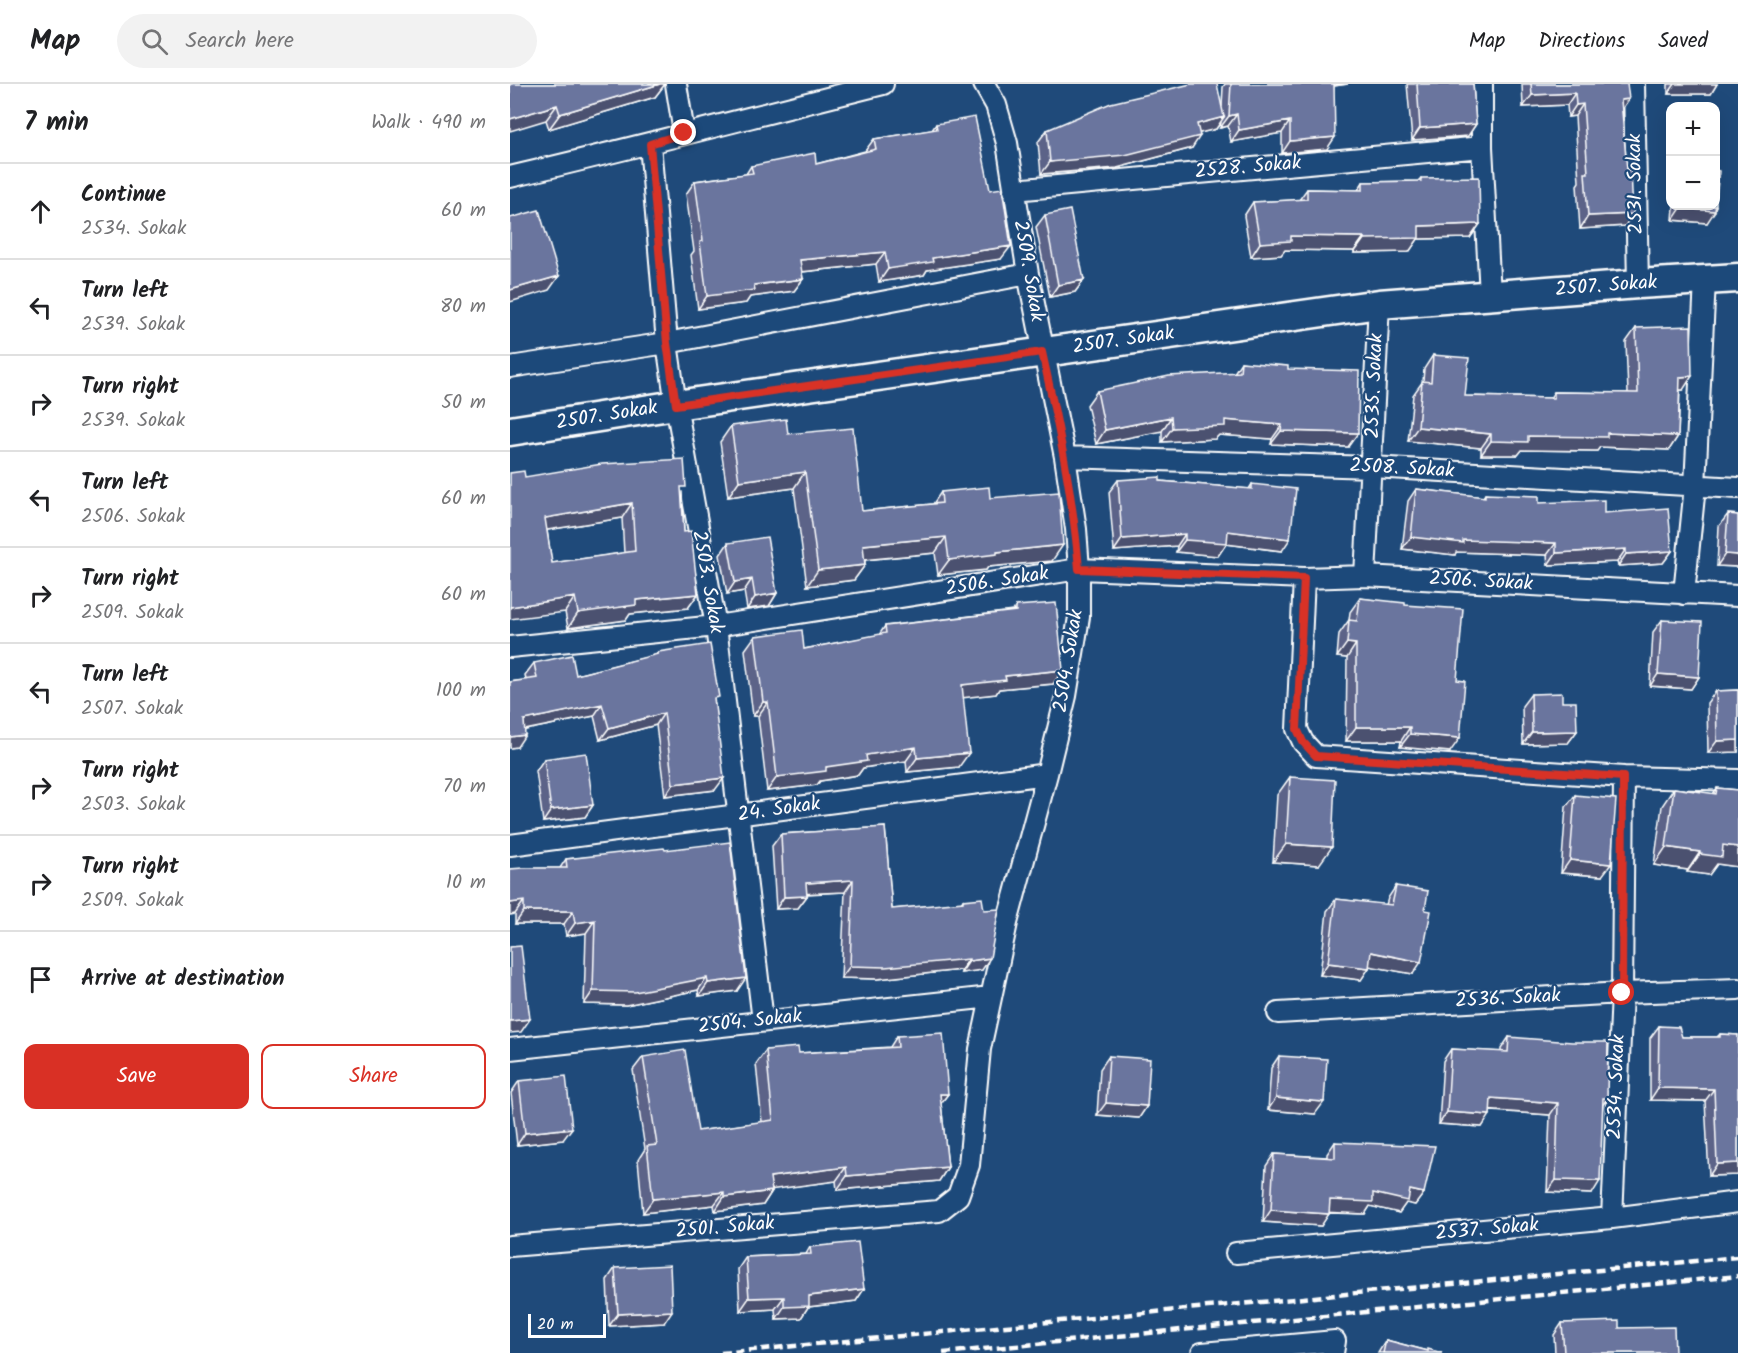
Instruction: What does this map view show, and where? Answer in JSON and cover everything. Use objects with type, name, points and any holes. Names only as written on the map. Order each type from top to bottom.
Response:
[{"type":"street","points":[[676,84],[684,133]]},
{"type":"street","points":[[510,177],[650,144],[684,133],[883,84]]},
{"type":"street","name":"2509. Sokak","points":[[985,84],[996,105],[1006,143],[1042,352],[1065,458],[1076,529],[1079,569]]},
{"type":"street","points":[[1482,84],[1482,147],[1490,295]]},
{"type":"street","name":"2531. Sokak","points":[[1634,84],[1638,284]]},
{"type":"street","name":"2503. Sokak","points":[[650,144],[667,343],[716,626],[763,1021]]},
{"type":"street","name":"2528. Sokak","points":[[1014,190],[1482,147]]},
{"type":"street","points":[[510,367],[667,343],[1028,274]]},
{"type":"street","name":"2507. Sokak","points":[[510,431],[1378,304],[1738,278]]},
{"type":"street","points":[[1684,594],[1695,486],[1705,280]]},
{"type":"street","name":"2535. Sokak","points":[[1365,576],[1378,304]]},
{"type":"street","name":"2508. Sokak","points":[[1065,458],[1372,467],[1738,488]]},
{"type":"street","name":"2506. Sokak","points":[[510,647],[716,626],[1079,569],[1304,578],[1365,576],[1738,596]]},
{"type":"street","name":"2504. Sokak","points":[[939,1211],[958,1196],[969,1165],[980,1049],[1007,923],[1066,696],[1078,617],[1079,569]]},
{"type":"street","points":[[1304,578],[1297,729],[1303,742],[1316,756],[1623,777],[1738,780]]},
{"type":"street","name":"24. Sokak","points":[[510,845],[1047,774]]},
{"type":"street","name":"2534. Sokak","points":[[1612,1218],[1622,993],[1623,777]]},
{"type":"street","name":"2536. Sokak","points":[[1278,1013],[1622,993],[1738,990]]},
{"type":"street","name":"2504. Sokak","points":[[510,1049],[991,997]]},
{"type":"street","name":"2537. Sokak","points":[[1236,1253],[1612,1218],[1738,1202]]},
{"type":"street","name":"2501. Sokak","points":[[510,1246],[939,1211]]},
{"type":"street","points":[[1202,1353],[1335,1341],[1333,1353]]},
{"type":"building","points":[[510,84],[660,84],[560,114],[557,105],[510,119]]},
{"type":"building","points":[[1191,84],[1217,84],[1224,117],[1197,124],[1200,136],[1125,155],[1050,162],[1047,130],[1111,103]]},
{"type":"building","points":[[1231,84],[1334,84],[1335,137],[1290,141],[1290,121],[1239,130],[1237,114],[1229,116]]},
{"type":"building","points":[[1417,84],[1473,84],[1476,124],[1420,128]]},
{"type":"building","points":[[1531,84],[1627,84],[1629,99],[1621,100],[1627,170],[1631,170],[1633,214],[1588,216],[1585,173],[1588,173],[1583,104],[1576,105],[1575,93],[1532,95]]},
{"type":"building","points":[[975,117],[990,190],[1002,188],[1011,246],[932,258],[933,262],[888,269],[885,252],[800,260],[803,279],[754,285],[755,290],[707,296],[695,181],[753,173],[751,166],[815,153],[816,164],[876,149],[874,139],[937,129],[936,124]]},
{"type":"building","points":[[1479,177],[1480,224],[1419,226],[1419,238],[1364,239],[1364,237],[1291,236],[1291,241],[1260,243],[1253,202],[1307,199],[1307,189],[1363,190],[1363,182]]},
{"type":"building","points":[[539,210],[559,276],[510,290],[510,218]]},
{"type":"building","points":[[1070,210],[1084,280],[1058,285],[1045,215]]},
{"type":"building","points":[[1691,326],[1692,376],[1680,377],[1678,436],[1607,433],[1607,437],[1528,436],[1528,442],[1491,441],[1491,434],[1418,427],[1422,381],[1431,382],[1433,355],[1469,358],[1465,396],[1554,398],[1554,392],[1638,393],[1636,328]]},
{"type":"building","points":[[1241,362],[1288,366],[1288,369],[1359,371],[1358,433],[1281,431],[1282,425],[1225,420],[1225,426],[1172,428],[1171,417],[1105,430],[1097,391],[1169,376],[1240,372]]},
{"type":"building","points":[[786,419],[788,434],[853,428],[862,511],[942,503],[941,492],[989,487],[990,498],[1059,492],[1063,545],[949,560],[946,537],[863,545],[865,565],[818,570],[805,472],[739,481],[731,426]]},
{"type":"building","points":[[684,459],[686,487],[681,487],[684,532],[691,531],[698,594],[636,600],[636,605],[578,613],[575,597],[510,607],[510,473],[524,471],[525,477],[602,464]],"holes":[[[632,503],[635,551],[552,563],[545,518]]]},
{"type":"building","points":[[1160,477],[1160,481],[1252,489],[1252,484],[1296,489],[1290,539],[1228,531],[1227,543],[1185,540],[1185,534],[1122,539],[1118,480]]},
{"type":"building","points":[[1416,489],[1485,497],[1485,494],[1539,496],[1539,503],[1604,500],[1604,513],[1668,508],[1672,551],[1626,554],[1626,549],[1556,553],[1556,543],[1463,540],[1463,543],[1411,537]]},
{"type":"building","points":[[1728,514],[1738,515],[1738,555],[1725,554]]},
{"type":"building","points":[[767,537],[777,593],[755,597],[752,579],[735,582],[728,543]]},
{"type":"building","points":[[1360,598],[1405,603],[1405,605],[1463,609],[1457,680],[1465,681],[1460,738],[1410,734],[1410,727],[1356,727],[1356,644],[1347,643],[1349,620],[1357,621]]},
{"type":"building","points":[[1056,603],[1063,670],[1005,676],[1006,680],[962,685],[969,753],[917,758],[916,747],[866,755],[867,761],[826,767],[826,771],[777,777],[768,702],[763,702],[755,636],[802,630],[804,649],[886,633],[885,626],[1016,611],[1016,606]]},
{"type":"building","points":[[1662,620],[1702,622],[1699,677],[1658,674]]},
{"type":"building","points":[[710,644],[719,697],[714,698],[724,778],[673,784],[664,713],[609,728],[602,704],[524,720],[525,735],[510,737],[510,682],[537,678],[534,663],[572,655],[576,675],[658,654],[658,652]]},
{"type":"building","points":[[1738,690],[1738,740],[1717,741],[1716,691]]},
{"type":"building","points":[[1562,693],[1562,702],[1576,702],[1577,731],[1532,732],[1531,694]]},
{"type":"building","points":[[586,753],[593,805],[551,810],[544,759]]},
{"type":"building","points":[[1290,777],[1335,780],[1332,847],[1286,844]]},
{"type":"building","points":[[1674,788],[1716,794],[1717,788],[1738,790],[1738,847],[1723,845],[1722,857],[1666,847]]},
{"type":"building","points":[[1575,795],[1616,799],[1611,864],[1570,860]]},
{"type":"building","points":[[885,827],[892,909],[982,898],[984,910],[999,909],[990,958],[885,967],[850,966],[853,880],[806,883],[807,896],[784,897],[781,834]]},
{"type":"building","points":[[730,842],[746,978],[708,983],[707,978],[635,992],[593,991],[595,920],[575,923],[573,911],[524,911],[524,901],[510,903],[510,869],[567,868],[566,859]]},
{"type":"building","points":[[1396,886],[1428,891],[1425,910],[1431,911],[1421,962],[1371,952],[1369,968],[1328,963],[1336,899],[1392,905]]},
{"type":"building","points":[[521,946],[530,1019],[510,1021],[510,947]]},
{"type":"building","points":[[1659,1026],[1679,1027],[1682,1037],[1738,1035],[1738,1163],[1717,1164],[1714,1089],[1658,1088]]},
{"type":"building","points":[[943,1033],[948,1094],[940,1094],[948,1167],[847,1176],[846,1167],[770,1177],[772,1191],[724,1197],[724,1192],[653,1199],[647,1146],[657,1145],[643,1057],[685,1050],[698,1131],[773,1120],[766,1050],[798,1047],[799,1053],[898,1047],[897,1036]]},
{"type":"building","points":[[1509,1037],[1572,1042],[1608,1042],[1607,1098],[1603,1098],[1600,1181],[1556,1180],[1558,1103],[1491,1098],[1490,1115],[1447,1112],[1451,1049],[1508,1052]]},
{"type":"building","points":[[1109,1056],[1150,1059],[1147,1106],[1106,1103]]},
{"type":"building","points":[[1279,1056],[1327,1059],[1324,1102],[1276,1098]]},
{"type":"building","points":[[566,1076],[572,1128],[525,1133],[519,1081]]},
{"type":"building","points":[[1335,1142],[1435,1146],[1424,1193],[1410,1190],[1408,1201],[1373,1193],[1373,1202],[1330,1200],[1329,1214],[1271,1210],[1274,1154],[1335,1158]]},
{"type":"building","points":[[858,1242],[864,1289],[809,1296],[809,1306],[784,1307],[784,1297],[749,1298],[746,1257],[811,1254],[810,1247]]},
{"type":"building","points":[[670,1265],[672,1311],[618,1314],[615,1268]]},
{"type":"building","points":[[1619,1321],[1619,1328],[1674,1327],[1675,1353],[1564,1353],[1562,1323]]},
{"type":"building","points":[[1386,1340],[1428,1351],[1428,1349],[1442,1353],[1383,1353]]},
{"type":"railway","points":[[721,1353],[1738,1257]]},
{"type":"railway","points":[[943,1353],[1738,1276]]},
{"type":"route","points":[[684,133],[650,144],[667,343],[676,405],[1042,352],[1065,458],[1076,529],[1079,569],[1304,578],[1297,729],[1303,742],[1316,756],[1623,777],[1622,993]]}]
